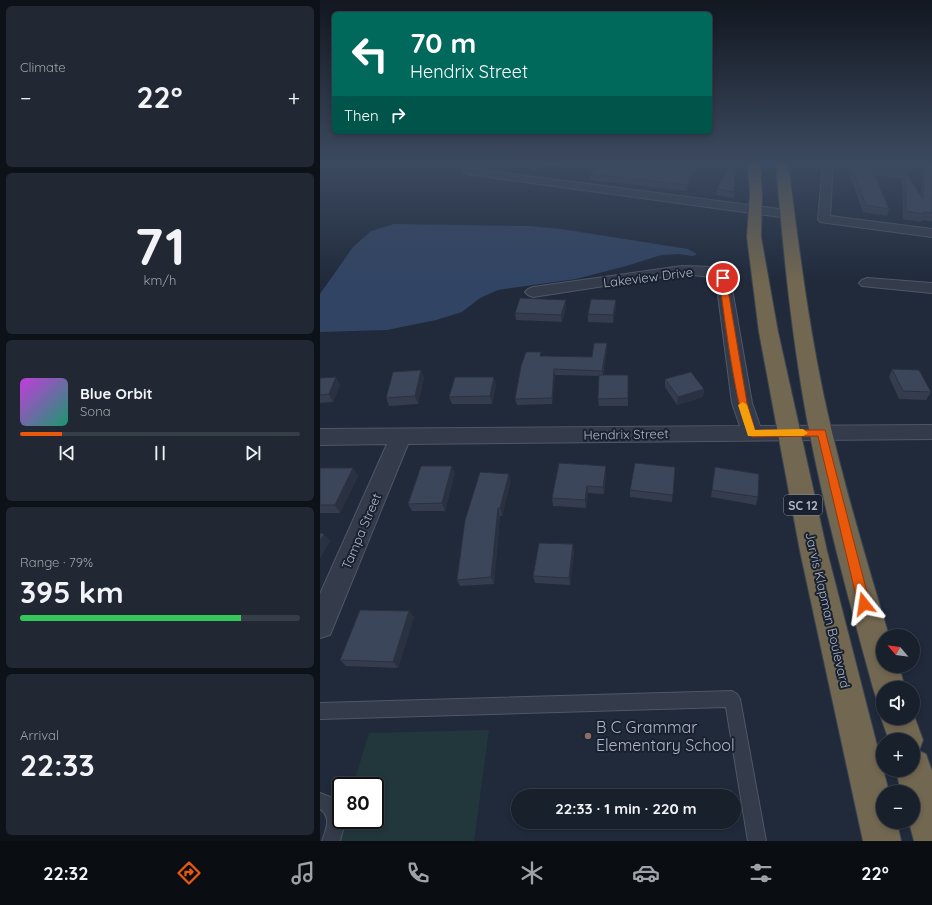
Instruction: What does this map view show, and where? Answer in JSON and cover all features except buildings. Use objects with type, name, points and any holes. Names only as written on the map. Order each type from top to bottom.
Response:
[{"type":"highway","name":"Jarvis Klapman Boulevard","points":[[756,203],[754,237],[756,259],[769,341],[826,607],[882,841]]},
{"type":"highway","name":"SC 12","points":[[786,203],[809,369],[822,433],[857,577],[887,681]]},
{"type":"highway","points":[[916,777],[932,838]]},
{"type":"street","points":[[711,203],[787,214]]},
{"type":"street","points":[[825,203],[824,219],[932,233]]},
{"type":"street","name":"Lakeview Drive","points":[[533,292],[682,270],[716,273],[723,278],[742,403],[752,433]]},
{"type":"street","points":[[867,283],[932,288]]},
{"type":"street","name":"Hendrix Street","points":[[320,437],[932,432]]},
{"type":"street","name":"Tampa Street","points":[[320,625],[401,436]]},
{"type":"lane","points":[[320,711],[732,699],[757,841]]},
{"type":"lane","points":[[320,801],[328,803],[336,813],[336,827],[331,841]]},
{"type":"green space","points":[[489,730],[474,841],[337,841],[340,829],[384,829],[384,777],[356,777],[369,733]]},
{"type":"water","points":[[394,224],[530,226],[561,229],[688,249],[697,254],[693,256],[679,254],[661,255],[576,279],[498,290],[480,298],[462,312],[436,320],[387,330],[320,332],[320,294],[353,247],[371,231]]},
{"type":"slow traffic","points":[[743,405],[752,433],[803,433]]},
{"type":"place","name":"B C Grammar Elementary School","points":[[588,736]]},
{"type":"route","points":[[723,278],[728,319],[742,403],[752,433],[822,433],[864,604]]}]
